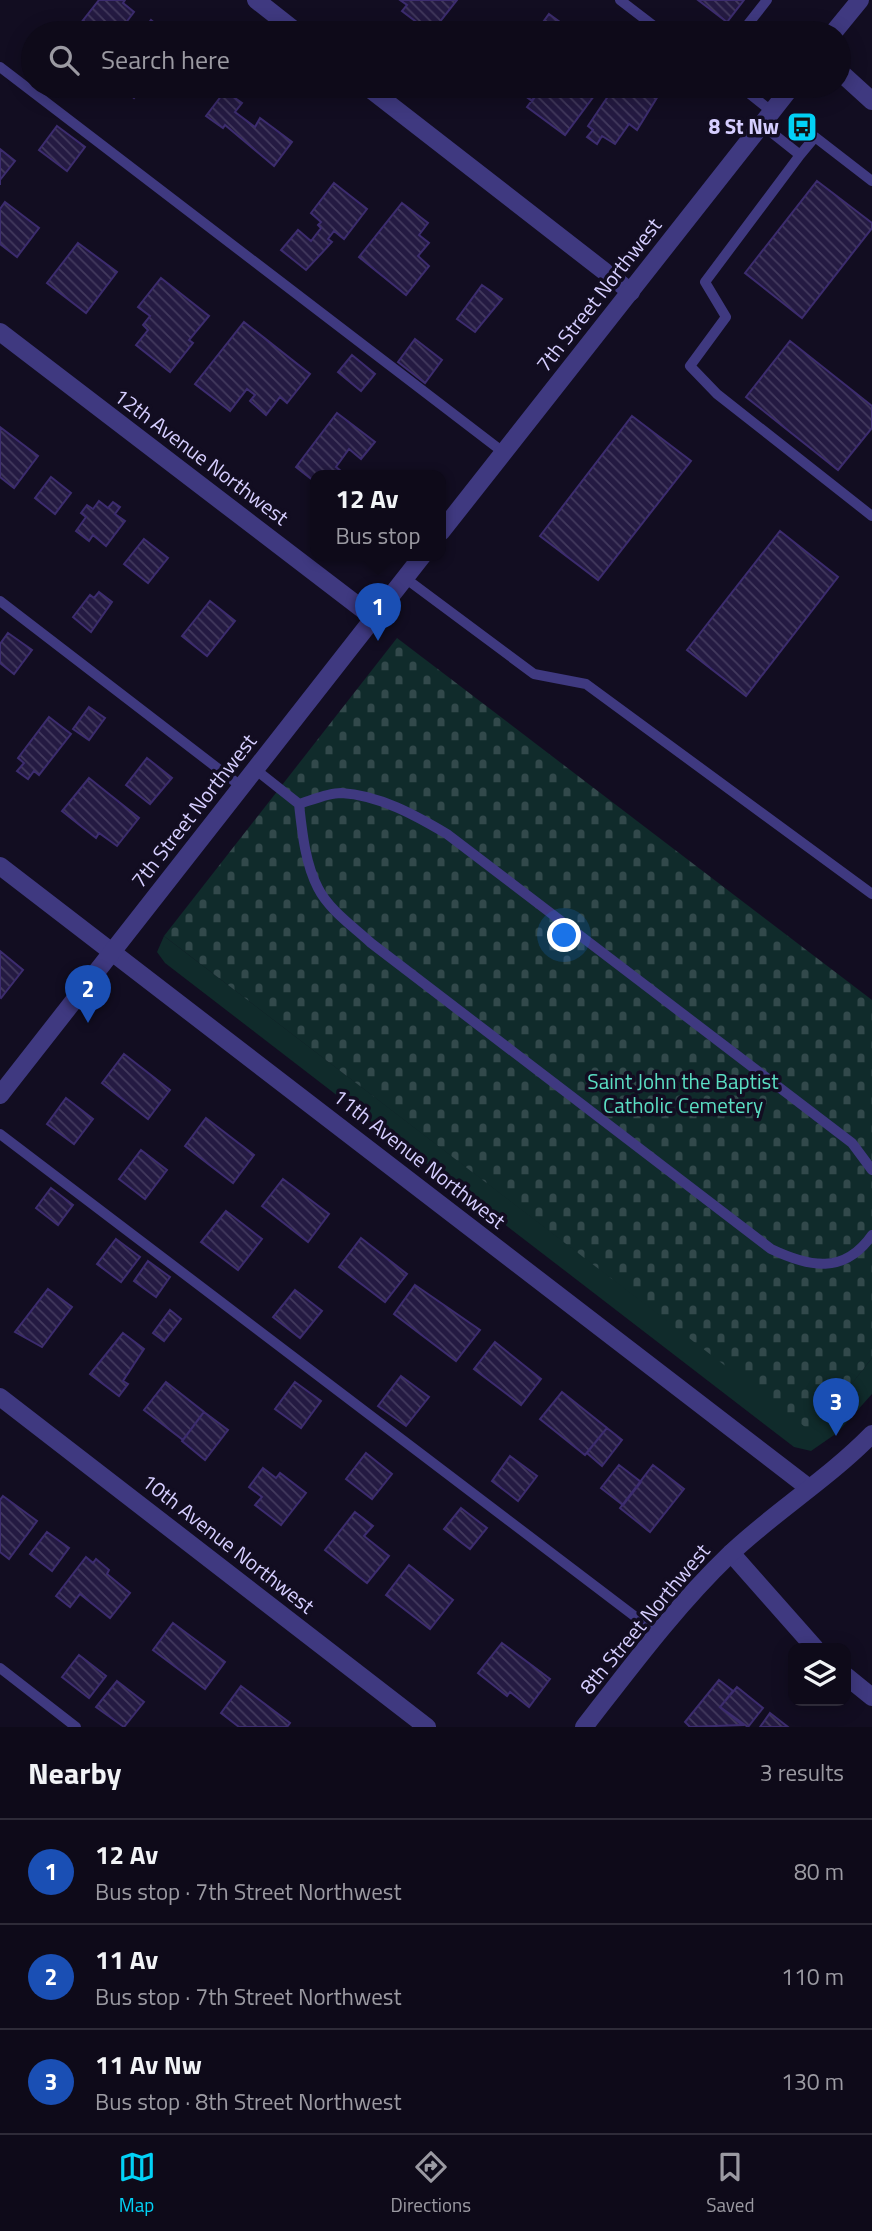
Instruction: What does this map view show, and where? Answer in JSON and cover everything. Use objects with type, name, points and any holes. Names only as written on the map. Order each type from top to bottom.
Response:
[{"type":"street","points":[[256,0],[283,21]]},
{"type":"street","points":[[843,21],[860,0]]},
{"type":"street","points":[[851,82],[872,101]]},
{"type":"street","points":[[381,98],[631,292]]},
{"type":"street","name":"7th Street Northwest","points":[[446,526],[782,98]]},
{"type":"street","name":"12th Avenue Northwest","points":[[0,332],[374,618]]},
{"type":"street","name":"7th Street Northwest","points":[[0,1095],[418,561]]},
{"type":"street","name":"11th Avenue Northwest","points":[[0,866],[809,1489]]},
{"type":"street","name":"10th Avenue Northwest","points":[[0,1397],[427,1727]]},
{"type":"street","name":"8th Street Northwest","points":[[584,1727],[658,1634],[732,1553],[848,1459],[872,1434]]},
{"type":"street","points":[[732,1553],[811,1643]]},
{"type":"street","points":[[851,1680],[872,1697]]},
{"type":"lane","points":[[620,0],[647,21]]},
{"type":"lane","points":[[750,21],[767,0]]},
{"type":"lane","points":[[0,67],[21,83]]},
{"type":"lane","points":[[41,98],[503,452]]},
{"type":"lane","points":[[750,98],[800,155]]},
{"type":"lane","points":[[872,181],[815,137],[705,282],[726,317],[690,366],[717,394],[872,516]]},
{"type":"lane","points":[[405,579],[534,674],[586,684],[872,894]]},
{"type":"lane","points":[[0,601],[242,787]]},
{"type":"lane","points":[[256,770],[299,804],[303,841],[319,889],[341,916],[371,943],[771,1250],[800,1263],[829,1264],[845,1261],[858,1253],[872,1236]]},
{"type":"lane","points":[[299,804],[339,793],[376,800],[414,814],[447,834],[852,1143],[872,1170]]},
{"type":"lane","points":[[0,1134],[658,1634]]},
{"type":"lane","points":[[0,1668],[76,1727]]},
{"type":"green space","name":"Saint John the Baptist Catholic Cemetery","points":[[397,638],[872,1000],[872,1358],[813,1433],[164,936]]},
{"type":"green space","points":[[164,936],[813,1432],[872,1358],[872,1394],[837,1433],[811,1451],[794,1447],[165,963],[157,952]]},
{"type":"building","points":[[99,0],[125,0],[123,3],[134,12],[127,21],[82,21]]},
{"type":"building","points":[[400,0],[457,0],[440,21],[415,21],[402,11],[407,5]]},
{"type":"building","points":[[698,0],[744,0],[726,21]]},
{"type":"building","points":[[549,14],[559,21],[544,21]]},
{"type":"building","points":[[220,98],[235,98],[242,103],[235,112],[255,127],[260,118],[292,142],[274,166],[225,125],[223,128],[206,116]]},
{"type":"building","points":[[534,98],[593,98],[565,135],[527,107]]},
{"type":"building","points":[[607,98],[657,98],[637,130],[629,124],[615,144],[602,136],[597,144],[587,137],[593,130],[588,126]]},
{"type":"building","points":[[57,126],[85,147],[67,171],[39,150]]},
{"type":"building","points":[[0,149],[15,161],[0,180]]},
{"type":"building","points":[[817,181],[872,223],[872,228],[802,318],[745,273]]},
{"type":"building","points":[[334,183],[367,209],[344,239],[334,231],[328,239],[332,242],[306,270],[281,250],[298,230],[311,241],[321,228],[318,225],[321,222],[311,213]]},
{"type":"building","points":[[5,202],[39,228],[17,257],[0,244],[0,209]]},
{"type":"building","points":[[402,203],[428,223],[419,235],[429,243],[418,256],[429,266],[406,295],[359,257]]},
{"type":"building","points":[[78,243],[117,272],[86,313],[47,283]]},
{"type":"building","points":[[161,278],[209,316],[189,340],[193,343],[170,372],[136,345],[148,330],[143,325],[150,316],[138,307]]},
{"type":"building","points":[[482,285],[502,299],[475,332],[457,319]]},
{"type":"building","points":[[244,322],[310,374],[287,403],[280,397],[266,415],[250,401],[255,395],[247,389],[230,411],[195,384]]},
{"type":"building","points":[[415,339],[442,360],[425,383],[398,362]]},
{"type":"building","points":[[790,341],[872,406],[872,428],[838,470],[746,397]]},
{"type":"building","points":[[352,355],[375,374],[361,391],[338,372]]},
{"type":"building","points":[[337,413],[375,442],[361,459],[349,449],[336,467],[340,470],[310,470],[310,478],[296,467]]},
{"type":"building","points":[[632,416],[691,461],[598,580],[540,536]]},
{"type":"building","points":[[0,427],[38,456],[14,488],[0,477]]},
{"type":"building","points":[[51,477],[71,493],[55,514],[35,498]]},
{"type":"building","points":[[99,501],[108,508],[113,502],[120,507],[115,514],[125,521],[106,546],[93,535],[89,541],[76,531],[86,517],[81,513],[87,505],[93,509]]},
{"type":"building","points":[[780,531],[838,577],[746,696],[687,650]]},
{"type":"building","points":[[144,539],[168,558],[148,583],[124,564]]},
{"type":"building","points":[[99,592],[112,602],[91,632],[73,617],[90,595],[94,598]]},
{"type":"building","points":[[210,601],[235,621],[207,656],[182,636]]},
{"type":"building","points":[[8,633],[32,650],[14,674],[0,663],[0,644]]},
{"type":"building","points":[[89,707],[105,718],[89,740],[73,729]]},
{"type":"building","points":[[49,717],[71,734],[39,775],[34,771],[28,779],[17,771],[24,763],[18,758]]},
{"type":"building","points":[[147,758],[172,778],[150,804],[126,785]]},
{"type":"building","points":[[89,778],[139,818],[117,846],[99,833],[96,838],[62,811]]},
{"type":"building","points":[[0,951],[23,970],[1,998],[0,997]]},
{"type":"building","points":[[124,1054],[170,1090],[148,1119],[102,1083]]},
{"type":"building","points":[[66,1098],[93,1119],[74,1144],[47,1124]]},
{"type":"building","points":[[206,1118],[254,1155],[233,1183],[185,1146]]},
{"type":"building","points":[[141,1150],[167,1170],[145,1199],[119,1179]]},
{"type":"building","points":[[283,1179],[329,1214],[308,1242],[262,1206]]},
{"type":"building","points":[[51,1188],[73,1205],[58,1225],[36,1208]]},
{"type":"building","points":[[226,1211],[262,1239],[238,1270],[201,1242]]},
{"type":"building","points":[[361,1238],[407,1274],[385,1302],[339,1267]]},
{"type":"building","points":[[116,1239],[140,1257],[121,1282],[97,1264]]},
{"type":"building","points":[[148,1261],[170,1277],[156,1297],[134,1281]]},
{"type":"building","points":[[415,1285],[480,1330],[456,1361],[394,1314]]},
{"type":"building","points":[[48,1289],[72,1307],[42,1347],[15,1332]]},
{"type":"building","points":[[295,1290],[322,1311],[300,1338],[273,1317]]},
{"type":"building","points":[[170,1310],[181,1319],[164,1341],[153,1333]]},
{"type":"building","points":[[123,1333],[144,1349],[123,1381],[128,1384],[119,1396],[90,1374]]},
{"type":"building","points":[[495,1342],[541,1379],[521,1405],[474,1369]]},
{"type":"building","points":[[401,1376],[429,1397],[406,1426],[378,1406]]},
{"type":"building","points":[[166,1382],[204,1412],[183,1440],[144,1410]]},
{"type":"building","points":[[295,1382],[321,1401],[301,1428],[275,1409]]},
{"type":"building","points":[[562,1392],[607,1428],[585,1455],[540,1419]]},
{"type":"building","points":[[204,1412],[228,1430],[205,1460],[182,1441]]},
{"type":"building","points":[[607,1428],[622,1440],[602,1466],[587,1453]]},
{"type":"building","points":[[366,1453],[392,1474],[372,1499],[346,1479]]},
{"type":"building","points":[[510,1456],[537,1476],[518,1501],[492,1481]]},
{"type":"building","points":[[619,1465],[641,1482],[623,1505],[601,1488]]},
{"type":"building","points":[[653,1465],[684,1489],[650,1532],[620,1508]]},
{"type":"building","points":[[263,1468],[276,1478],[280,1473],[306,1493],[281,1525],[255,1505],[262,1497],[249,1487]]},
{"type":"building","points":[[3,1496],[37,1521],[9,1559],[0,1552],[0,1500]]},
{"type":"building","points":[[461,1508],[487,1528],[470,1549],[444,1529]]},
{"type":"building","points":[[355,1512],[373,1526],[364,1536],[389,1556],[367,1583],[325,1550]]},
{"type":"building","points":[[47,1532],[69,1548],[52,1571],[30,1554]]},
{"type":"building","points":[[86,1557],[93,1563],[96,1559],[109,1570],[107,1574],[130,1593],[110,1618],[80,1594],[70,1607],[56,1596]]},
{"type":"building","points":[[409,1565],[453,1600],[430,1629],[386,1595]]},
{"type":"building","points":[[173,1623],[225,1662],[205,1689],[153,1650]]},
{"type":"building","points":[[502,1643],[550,1679],[529,1707],[510,1692],[507,1696],[478,1673]]},
{"type":"building","points":[[79,1655],[106,1676],[89,1698],[62,1677]]},
{"type":"building","points":[[719,1680],[733,1691],[720,1707],[742,1725],[690,1727],[685,1722]]},
{"type":"building","points":[[117,1681],[144,1702],[124,1727],[96,1707]]},
{"type":"building","points":[[241,1686],[290,1723],[287,1727],[239,1727],[221,1713]]},
{"type":"building","points":[[737,1687],[763,1708],[748,1727],[720,1707]]},
{"type":"building","points":[[770,1713],[788,1727],[760,1727]]},
{"type":"place","name":"8 St Nw","points":[[802,127]]},
{"type":"place","name":"12 Av","points":[[378,641]]},
{"type":"place","name":"11 Av","points":[[88,1023]]},
{"type":"place","name":"11 Av Nw","points":[[836,1436]]}]
